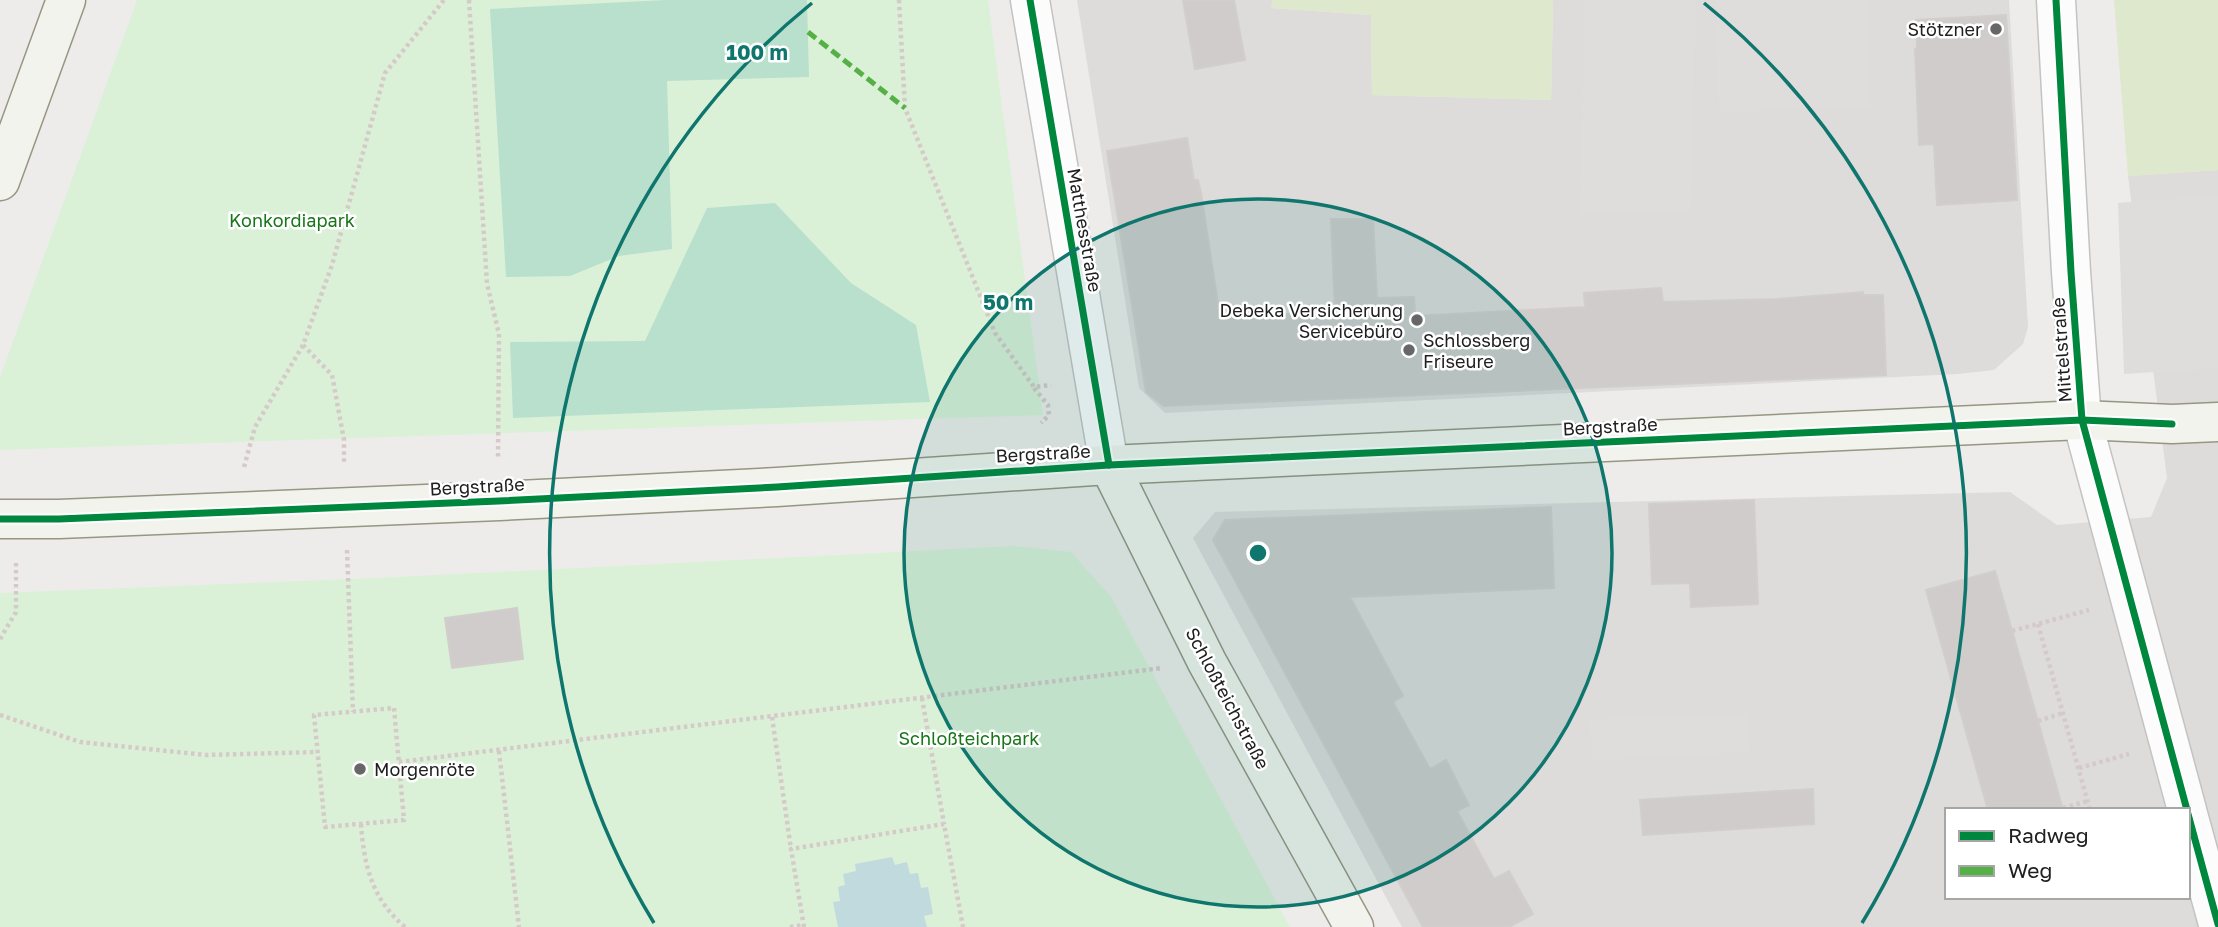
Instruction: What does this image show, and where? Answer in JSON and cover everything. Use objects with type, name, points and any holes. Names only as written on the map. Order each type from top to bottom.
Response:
[{"type":"main road","points":[[0,181],[66,0]]},
{"type":"main road","name":"Bergstraße","points":[[8,519],[499,501],[777,487],[1109,465],[2082,420],[2172,424],[2218,422]]},
{"type":"main road","name":"Schloßteichstraße","points":[[1109,465],[1207,662],[1353,927]]},
{"type":"street","name":"Matthesstraße","points":[[1030,0],[1109,465]]},
{"type":"street","name":"Mittelstraße","points":[[2056,0],[2082,420],[2187,808]]},
{"type":"street","name":"Mittelstraße","points":[[2190,819],[2218,924]]},
{"type":"path","points":[[233,512],[255,428],[303,345],[332,265],[385,73],[444,0]]},
{"type":"path","points":[[469,0],[487,284],[499,334],[499,501]]},
{"type":"path","points":[[899,0],[905,108],[995,334],[1034,387],[1094,379]]},
{"type":"path","points":[[303,345],[332,375],[344,440],[353,712]]},
{"type":"path","points":[[0,639],[16,612],[8,519]]},
{"type":"path","points":[[2012,631],[2130,598]]},
{"type":"path","points":[[2038,624],[2090,808]]},
{"type":"path","points":[[399,762],[1207,662]]},
{"type":"path","points":[[922,698],[963,927]]},
{"type":"path","points":[[394,708],[404,820],[325,827],[317,752],[314,715],[394,708]]},
{"type":"path","points":[[2038,721],[2063,713]]},
{"type":"path","points":[[0,715],[80,742],[206,755],[317,752]]},
{"type":"path","points":[[772,717],[803,926],[790,927]]},
{"type":"path","points":[[499,751],[519,927]]},
{"type":"path","points":[[2063,808],[2088,801]]},
{"type":"path","points":[[361,824],[364,856],[375,890],[392,916],[405,927]]},
{"type":"path","points":[[790,849],[944,824]]},
{"type":"shaded area","points":[[1077,0],[1272,0],[1272,8],[1371,15],[1372,95],[1551,100],[1553,0],[2009,0],[2028,327],[2023,344],[1994,370],[1958,374],[1165,413],[1139,388]]},
{"type":"shaded area","points":[[1584,0],[1696,0],[1690,214],[1581,214]]},
{"type":"shaded area","points":[[1716,0],[1867,0],[1869,107],[1719,112]]},
{"type":"shaded area","points":[[2218,170],[2218,927],[1402,927],[1193,538],[1215,512],[2010,492],[2057,525],[2151,517],[2167,478],[2128,176]]},
{"type":"shaded area","points":[[2218,195],[2218,368],[2124,374],[2118,203]]},
{"type":"shaded area","points":[[1748,715],[1750,752],[1592,760],[1590,719]]},
{"type":"green space","name":"Konkordiapark","points":[[137,0],[988,0],[1043,415],[0,450],[0,377]]},
{"type":"green space","points":[[665,0],[807,0],[809,77],[667,81],[672,249],[619,256],[570,276],[506,277],[490,9]]},
{"type":"green space","points":[[1272,0],[1553,0],[1551,100],[1372,95],[1371,15],[1271,8]]},
{"type":"green space","points":[[2114,0],[2218,0],[2218,170],[2128,176]]},
{"type":"green space","points":[[775,203],[851,283],[916,325],[930,402],[513,418],[510,342],[645,341],[707,208]]},
{"type":"green space","name":"Schloßteichpark","points":[[1014,546],[1071,552],[1111,597],[1290,927],[0,927],[0,593],[376,578]]},
{"type":"water","points":[[892,857],[895,865],[907,862],[910,874],[918,873],[921,888],[928,887],[933,914],[924,916],[927,927],[838,927],[833,902],[840,901],[838,887],[845,885],[843,874],[856,871],[855,864]]},
{"type":"building","points":[[1183,0],[1234,0],[1245,60],[1195,69]]},
{"type":"building","points":[[2006,15],[2017,200],[1937,205],[1934,144],[1919,145],[1916,20]]},
{"type":"building","points":[[1187,138],[1194,180],[1198,180],[1201,193],[1220,317],[1335,312],[1331,219],[1373,219],[1377,298],[1414,297],[1415,316],[1585,307],[1584,293],[1661,288],[1663,302],[1778,299],[1863,292],[1863,295],[1883,295],[1886,375],[1164,406],[1146,392],[1107,151]]},
{"type":"building","points":[[1754,500],[1758,604],[1691,607],[1690,583],[1652,584],[1649,504]]},
{"type":"building","points":[[1551,507],[1554,588],[1350,597],[1403,696],[1393,702],[1430,769],[1446,760],[1469,805],[1457,811],[1494,879],[1509,871],[1533,914],[1509,927],[1423,927],[1213,540],[1225,520]]},
{"type":"building","points":[[1995,571],[2062,808],[1987,808],[1926,590]]},
{"type":"building","points":[[517,608],[523,659],[452,668],[445,618]]},
{"type":"building","points":[[1813,789],[1814,824],[1643,835],[1640,800]]},
{"type":"marked path","points":[[808,32],[905,108]]},
{"type":"cycle path","points":[[1030,0],[1109,465]]},
{"type":"cycle path","points":[[2056,0],[2082,420],[2186,808]]},
{"type":"cycle path","points":[[0,519],[59,519],[499,501],[777,487],[1109,465],[2082,420],[2172,424]]},
{"type":"cycle path","points":[[2190,821],[2218,924]]},
{"type":"place","name":"Stötzner","points":[[1996,29]]},
{"type":"place","name":"Debeka Versicherung Servicebüro","points":[[1417,320]]},
{"type":"place","name":"Schlossberg Friseure","points":[[1409,350]]},
{"type":"place","name":"Morgenröte","points":[[360,769]]}]
